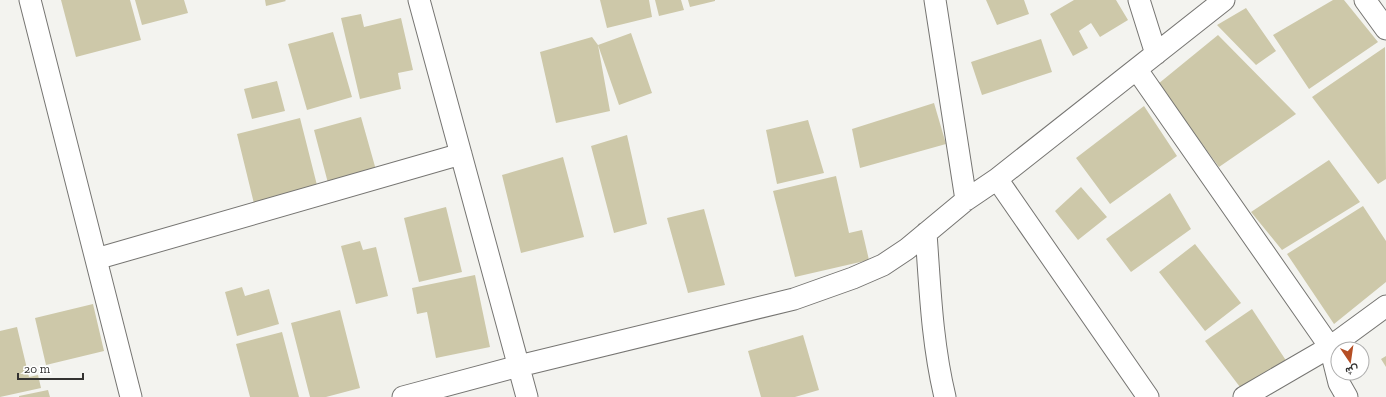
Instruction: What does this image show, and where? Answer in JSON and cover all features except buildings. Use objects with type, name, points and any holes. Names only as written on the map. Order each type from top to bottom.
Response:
[{"type":"street","points":[[30,0],[131,397]]},
{"type":"street","points":[[419,0],[527,397]]},
{"type":"street","points":[[935,0],[966,200]]},
{"type":"street","points":[[1139,0],[1156,54]]},
{"type":"street","points":[[403,397],[519,366],[794,299],[853,278],[882,265],[907,248],[966,200],[997,179],[1224,0]]},
{"type":"street","points":[[1365,0],[1386,29]]},
{"type":"street","points":[[1136,70],[1330,347],[1244,397]]},
{"type":"street","points":[[96,259],[461,154]]},
{"type":"street","points":[[997,179],[1148,397]]},
{"type":"street","points":[[926,233],[932,324],[939,371],[945,397]]},
{"type":"street","points":[[1338,341],[1386,306]]},
{"type":"street","points":[[1338,381],[1347,397]]}]
